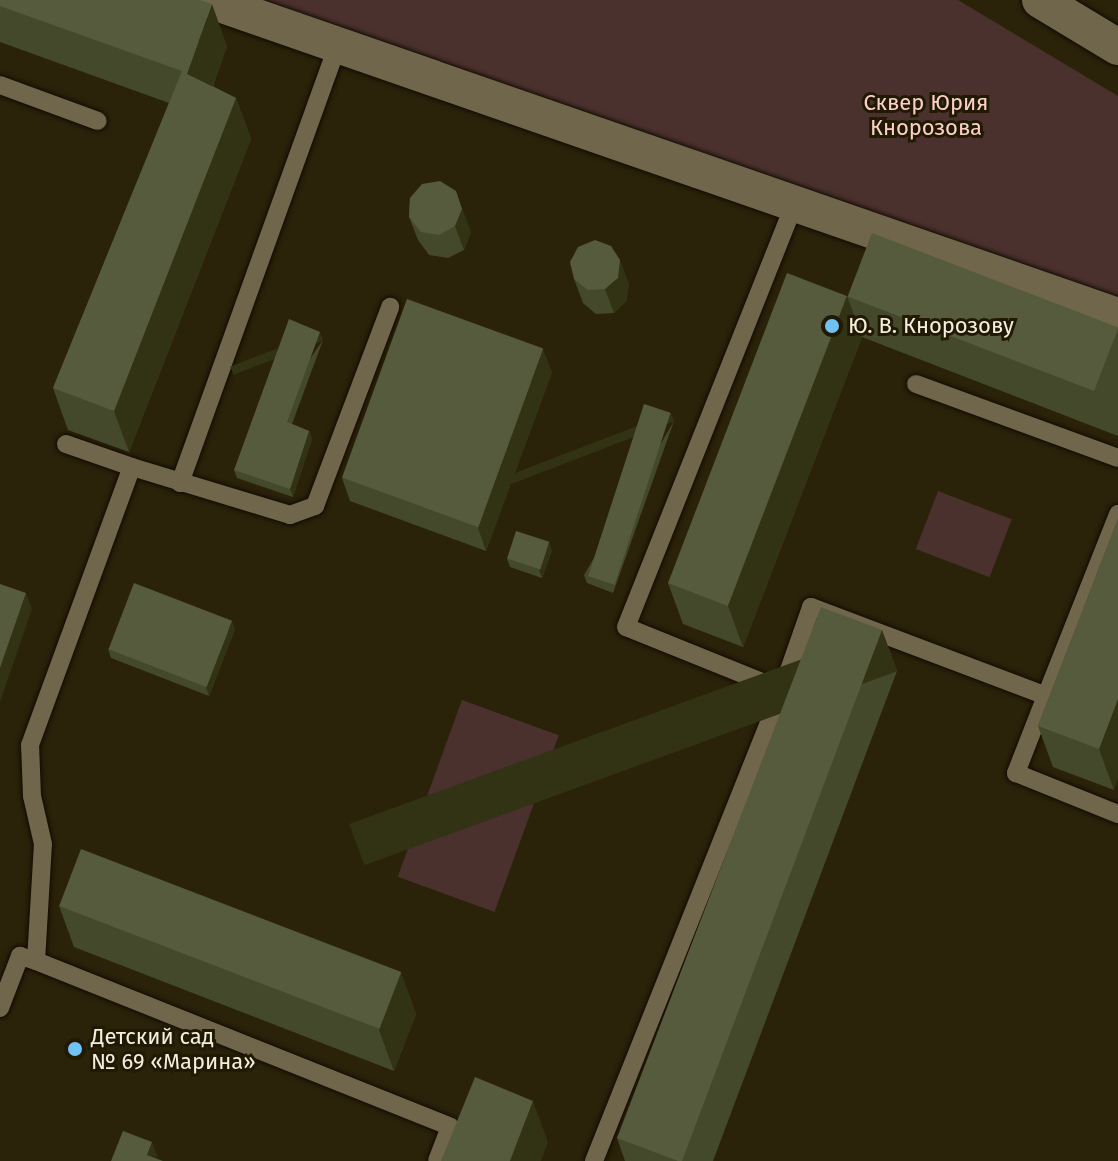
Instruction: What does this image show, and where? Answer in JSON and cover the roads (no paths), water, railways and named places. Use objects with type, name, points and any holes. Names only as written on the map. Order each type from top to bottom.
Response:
[{"type":"street","points":[[208,0],[1118,316]]},
{"type":"street","points":[[1040,0],[1118,47]]},
{"type":"lane","points":[[180,483],[338,45]]},
{"type":"lane","points":[[0,85],[98,121]]},
{"type":"lane","points":[[782,690],[626,627],[795,203]]},
{"type":"lane","points":[[66,444],[180,483],[290,515],[315,506],[390,307]]},
{"type":"lane","points":[[916,384],[1118,458]]},
{"type":"lane","points":[[36,961],[43,844],[32,796],[30,745],[132,467]]},
{"type":"lane","points":[[1118,514],[1016,773],[1118,814]]},
{"type":"lane","points":[[594,1161],[782,690],[811,607],[1046,696]]},
{"type":"lane","points":[[0,1008],[20,956],[36,961],[450,1127],[437,1161]]},
{"type":"place","name":"Ю. В. Кнорозову","points":[[832,326]]},
{"type":"place","name":"Детский сад № 69 «Марина»","points":[[75,1049]]},
{"type":"park label","name":"Сквер Юрия Кнорозова","points":[[926,114]]}]
